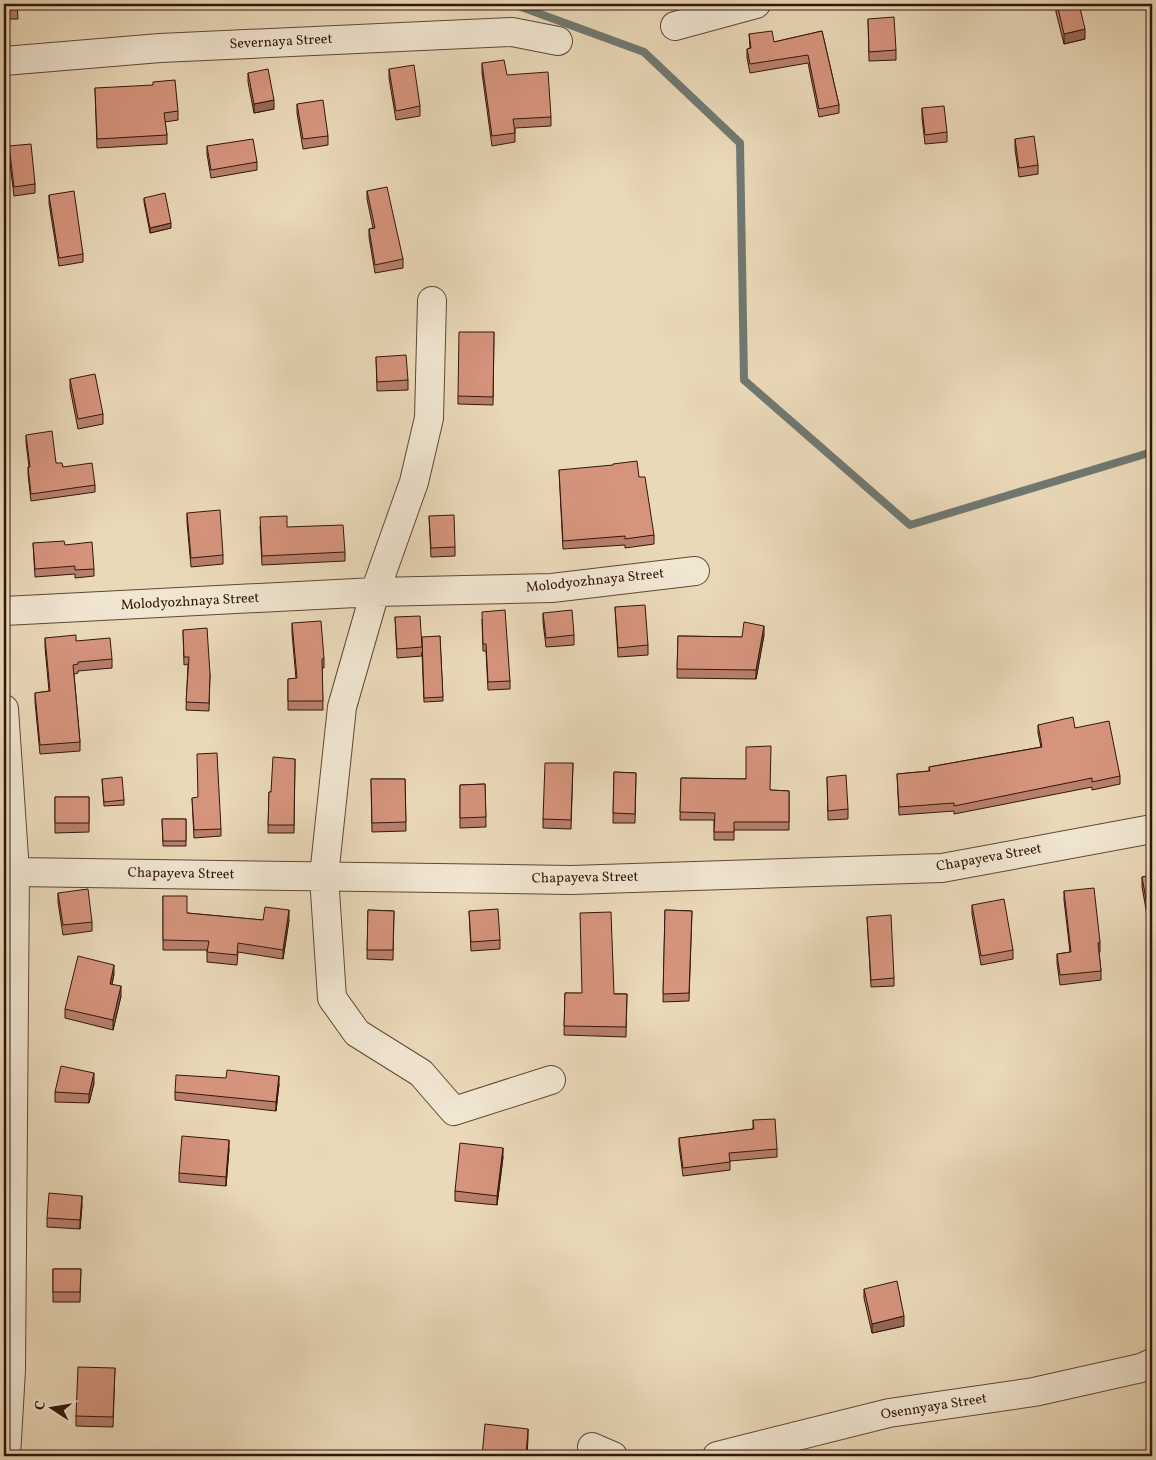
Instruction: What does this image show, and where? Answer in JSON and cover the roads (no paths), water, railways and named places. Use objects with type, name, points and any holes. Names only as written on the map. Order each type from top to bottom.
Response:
[{"type":"street","points":[[676,26],[756,4]]},
{"type":"street","name":"Severnaya Street","points":[[4,61],[160,48],[494,32],[512,32],[558,40]]},
{"type":"street","points":[[432,301],[429,418],[414,482],[375,592],[342,707],[324,876],[332,998],[357,1033],[420,1073],[454,1111],[551,1080]]},
{"type":"street","name":"Molodyozhnaya Street","points":[[4,611],[375,592],[552,588],[695,571]]},
{"type":"street","points":[[4,709],[15,872],[11,1370],[6,1456]]},
{"type":"street","name":"Chapayeva Street","points":[[15,872],[571,880],[942,868],[1152,829]]},
{"type":"street","name":"Osennyaya Street","points":[[717,1456],[889,1413],[1034,1392],[1141,1368],[1152,1363]]},
{"type":"waterway","points":[[513,4],[644,52],[740,143],[744,380],[910,525],[1152,452]]}]
